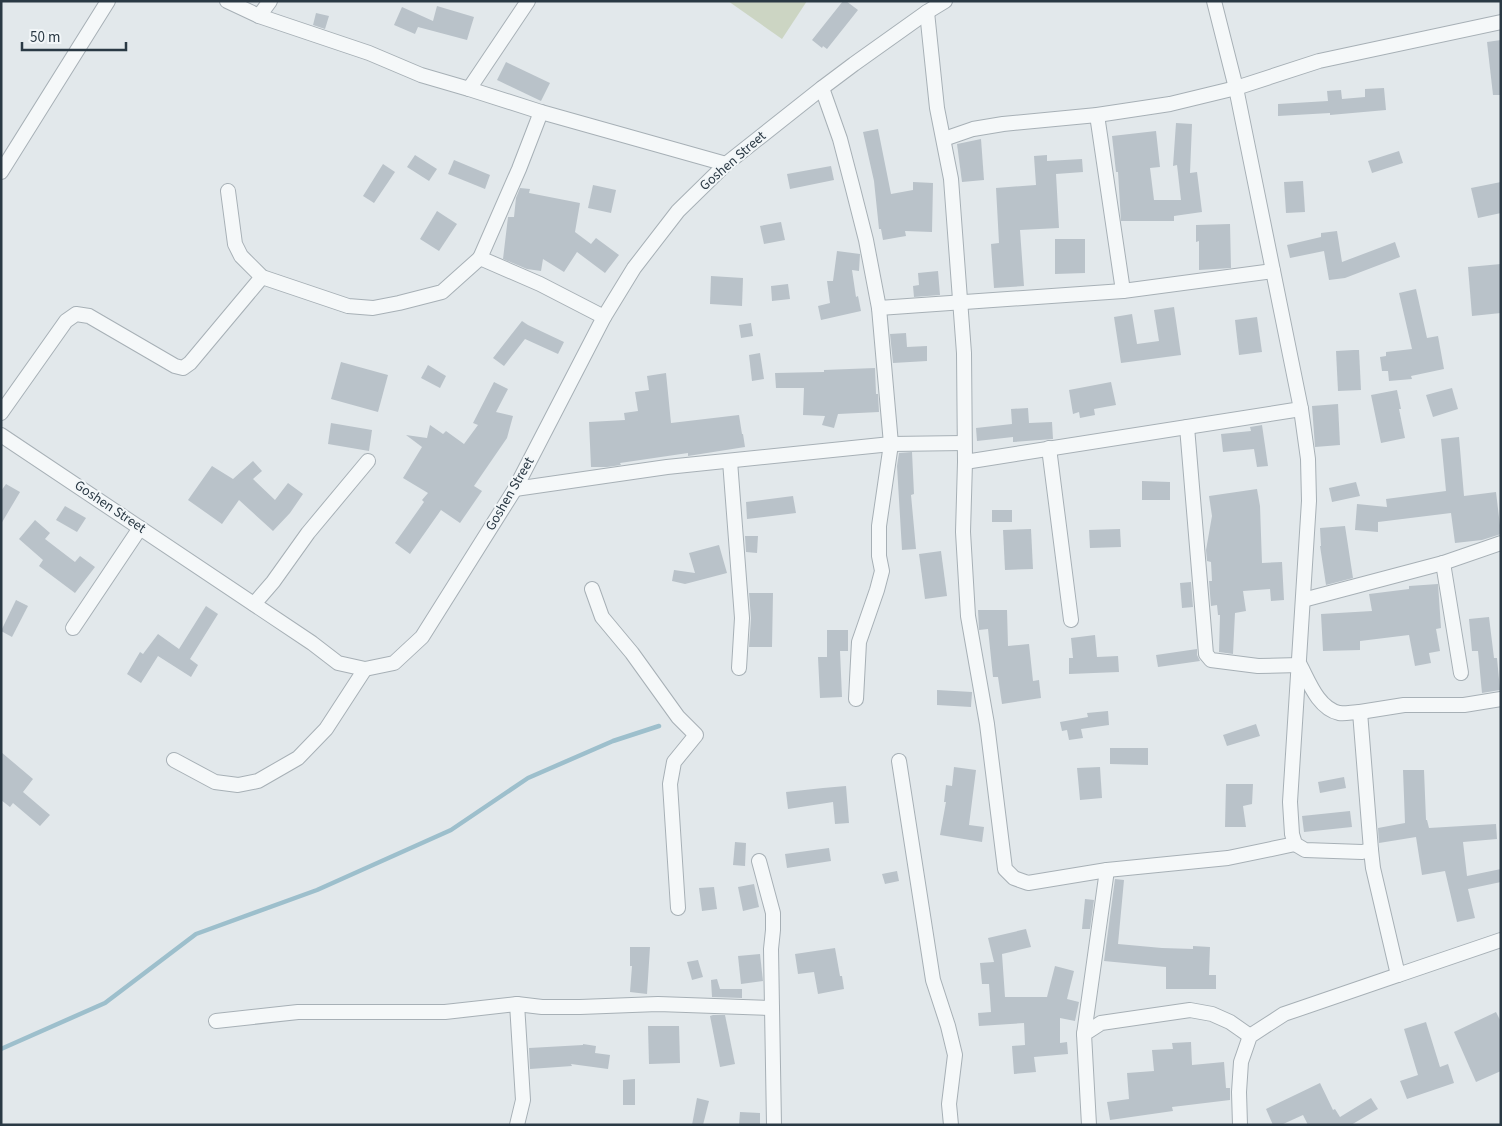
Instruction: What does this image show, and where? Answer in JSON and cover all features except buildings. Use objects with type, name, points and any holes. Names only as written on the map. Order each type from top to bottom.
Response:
[{"type":"street","points":[[1,172],[108,1]]},
{"type":"street","points":[[227,1],[259,16],[369,53],[421,75],[541,112],[726,164]]},
{"type":"street","points":[[259,16],[270,1]]},
{"type":"street","points":[[469,90],[528,1]]},
{"type":"street","name":"Goshen Street","points":[[1,435],[312,643],[338,663],[365,669],[394,663],[422,637],[515,489],[604,317],[634,268],[678,211],[726,164],[822,88],[926,12],[945,1]]},
{"type":"street","points":[[1214,1],[1236,88],[1301,409],[1308,459],[1309,501],[1290,802],[1292,834],[1295,844],[1305,850],[1362,852],[1371,850]]},
{"type":"street","points":[[926,12],[937,108],[951,178],[964,353],[965,462],[963,532],[968,616],[987,724],[1005,869],[1014,878],[1028,883],[1107,870],[1228,858],[1295,844]]},
{"type":"street","points":[[944,139],[973,128],[1097,115],[1170,104],[1236,88],[1319,61],[1501,22]]},
{"type":"street","points":[[822,88],[840,139],[866,240],[880,308],[891,444],[878,526],[879,556],[882,571],[859,642],[856,699]]},
{"type":"street","points":[[228,191],[235,244],[241,256],[262,277],[348,306],[373,308],[399,303],[442,292],[480,258],[520,169],[541,112]]},
{"type":"street","points":[[1097,115],[1123,291]]},
{"type":"street","points":[[480,258],[540,284],[604,317]]},
{"type":"street","points":[[880,308],[1123,291],[1273,271]]},
{"type":"street","points":[[1,413],[66,321],[76,314],[89,316],[175,366],[183,368],[190,363],[262,277]]},
{"type":"street","points":[[965,462],[1301,409]]},
{"type":"street","points":[[1187,426],[1206,654],[1211,660],[1258,666],[1300,665]]},
{"type":"street","points":[[515,489],[667,467],[891,444],[964,443]]},
{"type":"street","points":[[1049,448],[1071,620]]},
{"type":"street","points":[[254,604],[273,582],[308,533],[368,461]]},
{"type":"street","points":[[730,461],[742,618],[739,668]]},
{"type":"street","points":[[73,628],[140,528]]},
{"type":"street","points":[[1303,600],[1443,563],[1501,544]]},
{"type":"street","points":[[1443,563],[1461,674]]},
{"type":"street","points":[[592,589],[602,617],[632,653],[678,716],[696,735],[674,762],[670,784],[678,908]]},
{"type":"street","points":[[1300,665],[1316,695],[1328,708],[1340,713],[1404,705],[1464,705],[1501,700]]},
{"type":"street","points":[[174,760],[216,782],[238,785],[258,781],[298,758],[326,729],[365,669]]},
{"type":"street","points":[[1360,712],[1373,868],[1398,975]]},
{"type":"street","points":[[899,761],[933,980],[955,1055],[949,1104],[951,1125]]},
{"type":"street","points":[[759,861],[772,913],[773,930],[771,949],[774,1125]]},
{"type":"street","points":[[1089,1125],[1084,1034],[1107,870]]},
{"type":"street","points":[[1240,1125],[1239,1092],[1241,1062],[1250,1036],[1284,1014],[1501,940]]},
{"type":"street","points":[[216,1021],[298,1012],[445,1012],[517,1004],[542,1007],[658,1004],[772,1008]]},
{"type":"street","points":[[517,1004],[523,1100],[517,1125]]},
{"type":"street","points":[[1084,1034],[1101,1023],[1190,1010],[1212,1014],[1230,1022],[1250,1036]]},
{"type":"green space","points":[[728,1],[807,1],[782,39]]},
{"type":"waterway","points":[[1,1049],[105,1003],[196,934],[317,890],[451,830],[528,778],[613,741],[659,726]]}]
